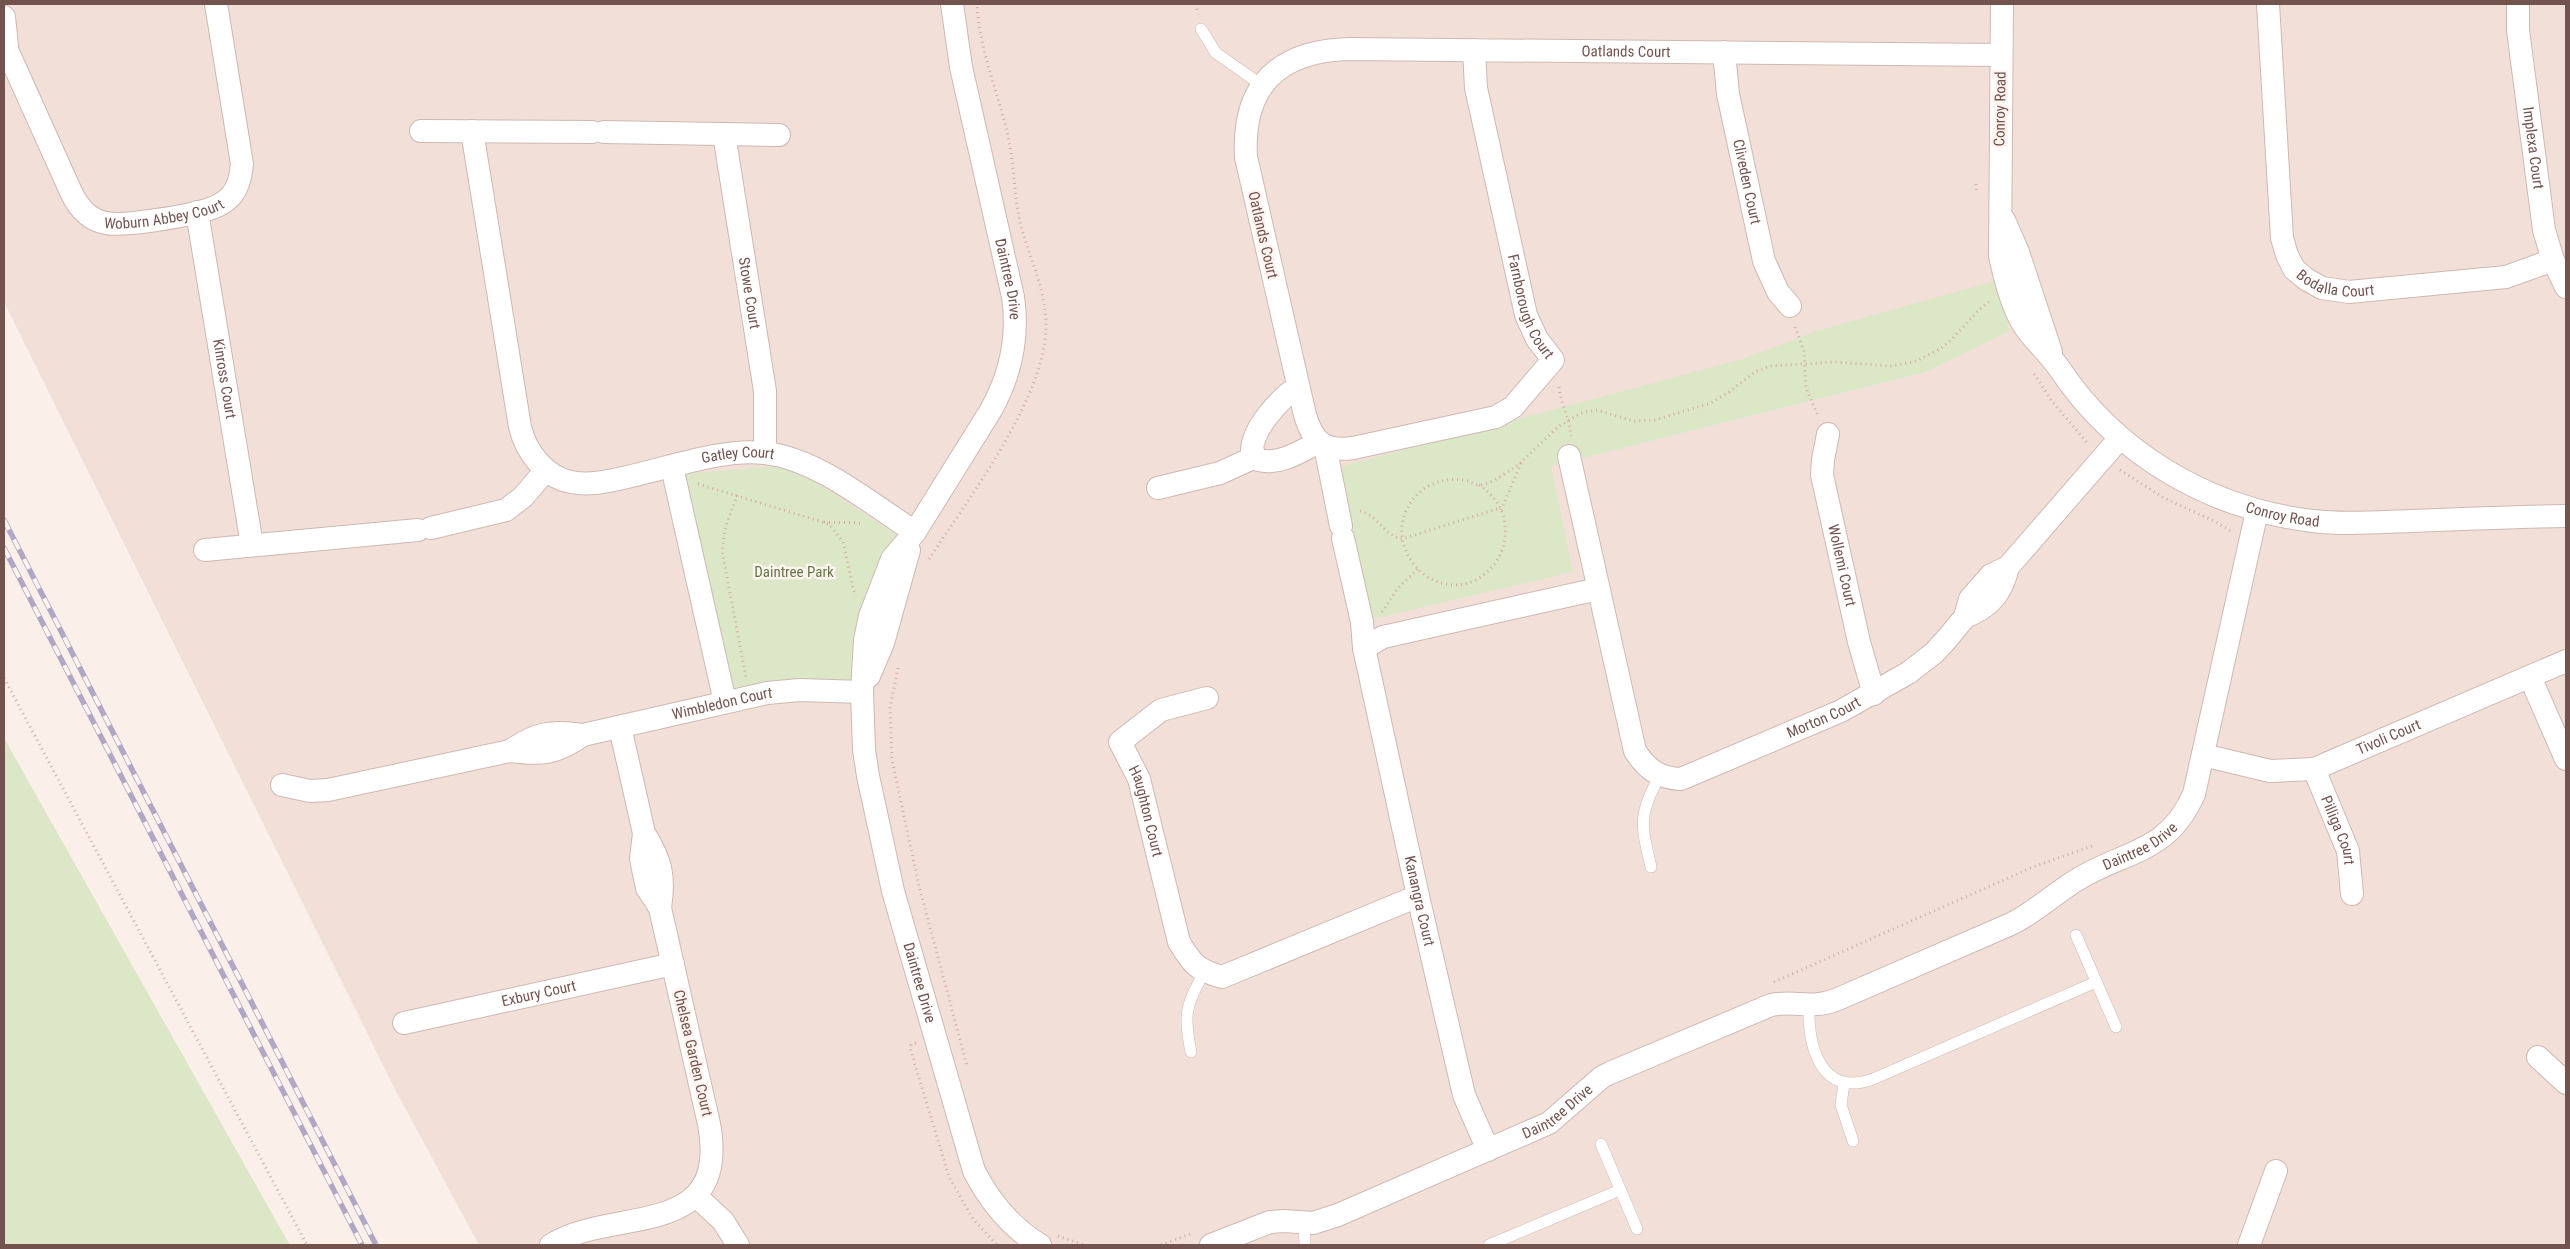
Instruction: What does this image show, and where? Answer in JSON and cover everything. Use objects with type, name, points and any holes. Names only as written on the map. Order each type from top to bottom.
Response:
[{"type":"street","name":"Woburn Abbey Court","points":[[4,17],[5,45],[71,192],[81,210],[92,218],[106,223],[120,224],[197,212],[222,204],[232,195],[241,175],[242,164],[216,4]]},
{"type":"street","name":"Daintree Drive","points":[[952,4],[962,67],[1013,297],[1016,335],[1009,373],[1002,391],[915,532],[892,559],[871,612],[865,640],[862,692],[864,750],[885,860],[898,914],[962,1136],[974,1171],[991,1202],[1014,1226],[1046,1238]]},
{"type":"street","name":"Conroy Road","points":[[2002,4],[1999,163],[2002,214],[2000,256],[2010,292],[2023,324],[2055,362],[2081,399],[2120,438],[2178,479],[2256,511],[2300,520],[2342,523],[2566,516]]},
{"type":"street","name":"Bodalla Court","points":[[2268,4],[2282,238],[2287,256],[2294,269],[2322,288],[2349,292],[2506,277],[2553,260]]},
{"type":"street","name":"Implexa Court","points":[[2518,4],[2518,30],[2544,230],[2553,260],[2566,288]]},
{"type":"street","name":"Oatlands Court","points":[[1341,526],[1322,444],[1308,427],[1246,157],[1246,126],[1249,112],[1263,86],[1285,64],[1314,52],[1349,49],[2001,55]]},
{"type":"street","name":"Farnborough Court","points":[[1322,444],[1341,450],[1496,417],[1513,407],[1553,360],[1537,339],[1526,314],[1476,88],[1474,50]]},
{"type":"street","name":"Cliveden Court","points":[[1724,52],[1728,94],[1764,261],[1778,292],[1790,306]]},
{"type":"street","points":[[421,131],[779,134]]},
{"type":"street","name":"Gatley Court","points":[[472,131],[520,427],[527,447],[546,470],[556,477],[584,484],[597,483],[737,453],[765,453],[794,460],[812,468],[915,532]]},
{"type":"street","name":"Stowe Court","points":[[724,134],[763,375],[766,406],[765,453]]},
{"type":"street","name":"Kinross Court","points":[[197,212],[252,544]]},
{"type":"street","name":"Conroy Road","points":[[2002,214],[2018,252],[2055,362]]},
{"type":"street","points":[[1298,387],[1279,400],[1255,438],[1252,445],[1255,457],[1264,462],[1281,459],[1322,444]]},
{"type":"street","name":"Wollemi Court","points":[[1828,434],[1822,460],[1822,475],[1859,642],[1874,694]]},
{"type":"street","name":"Morton Court","points":[[1660,775],[1666,778],[1681,778],[1841,711],[1874,694],[1921,664],[1965,617],[1970,600],[1991,575],[2008,567],[2120,438]]},
{"type":"street","points":[[1569,456],[1635,751],[1645,765],[1660,775]]},
{"type":"street","points":[[1158,488],[1220,474],[1255,457]]},
{"type":"street","points":[[672,467],[723,694]]},
{"type":"street","points":[[206,550],[252,544],[425,529],[506,510],[524,497],[546,470]]},
{"type":"street","name":"Daintree Drive","points":[[1206,1238],[1270,1222],[1284,1221],[1305,1234],[1330,1219],[1549,1123],[1610,1073],[1771,1005],[1786,1003],[1809,1006],[1838,999],[2006,927],[2027,916],[2083,877],[2151,845],[2173,828],[2188,807],[2194,794],[2256,511]]},
{"type":"street","name":"Kanangra Court","points":[[1341,526],[1362,622],[1364,648],[1464,1095],[1488,1150]]},
{"type":"street","points":[[1364,648],[1384,637],[1598,589]]},
{"type":"street","name":"Tivoli Court","points":[[2203,756],[2270,771],[2314,769],[2566,661]]},
{"type":"street","points":[[2530,677],[2566,759]]},
{"type":"street","name":"Wimbledon Court","points":[[282,785],[310,790],[328,790],[510,751],[530,737],[560,731],[584,735],[620,726],[723,694],[782,691],[862,692]]},
{"type":"street","name":"Haughton Court","points":[[1204,972],[1190,962],[1179,942],[1139,779],[1120,742],[1161,710],[1207,698]]},
{"type":"street","name":"Chelsea Garden Court","points":[[620,726],[644,833],[642,866],[647,888],[660,908],[712,1140],[710,1168],[696,1196]]},
{"type":"street","name":"Pilliga Court","points":[[2314,769],[2348,851],[2352,894]]},
{"type":"street","points":[[1204,972],[1222,977],[1243,970],[1418,896]]},
{"type":"street","name":"Exbury Court","points":[[404,1023],[673,964]]},
{"type":"street","points":[[2538,1057],[2566,1083]]},
{"type":"street","points":[[2248,1245],[2276,1171]]},
{"type":"street","points":[[551,1245],[569,1236],[661,1215],[686,1204],[696,1196],[723,1221],[738,1245]]},
{"type":"lane","points":[[1201,29],[1216,53],[1263,86]]},
{"type":"lane","points":[[1651,867],[1644,835],[1642,814],[1660,775]]},
{"type":"lane","points":[[2076,935],[2116,1027]]},
{"type":"lane","points":[[1192,1052],[1185,1017],[1187,1007],[1204,972]]},
{"type":"lane","points":[[1809,1006],[1811,1040],[1817,1057],[1826,1073],[1844,1083],[1863,1082],[2096,982]]},
{"type":"lane","points":[[1844,1083],[1840,1105],[1853,1141]]},
{"type":"lane","points":[[1601,1144],[1637,1229]]},
{"type":"lane","points":[[1489,1245],[1620,1190]]},
{"type":"path","points":[[928,562],[1016,423],[1029,394],[1046,340],[1043,298],[1021,224],[1009,139],[981,36],[977,4]]},
{"type":"path","points":[[1976,184],[1979,202]]},
{"type":"path","points":[[1479,486],[1506,473],[1569,419],[1581,413],[1597,410],[1633,421],[1655,420],[1711,402],[1762,368],[1805,362],[1892,366],[1914,362],[1940,349],[1986,303],[2010,292]]},
{"type":"path","points":[[1790,306],[1796,332],[1804,351],[1806,388],[1828,434]]},
{"type":"path","points":[[1553,360],[1562,405],[1569,419],[1569,456]]},
{"type":"path","points":[[2030,367],[2062,413],[2091,447],[2164,498],[2223,526],[2233,534],[2232,541]]},
{"type":"path","points":[[1341,526],[1365,513],[1391,536],[1402,539],[1501,509],[1522,461]]},
{"type":"path","points":[[672,467],[697,483],[777,510],[824,522],[843,521],[866,524]]},
{"type":"path","points":[[1451,479],[1479,486],[1492,496],[1501,509],[1506,528],[1504,546],[1497,562],[1484,574],[1468,582],[1450,584],[1432,579],[1418,569],[1407,555],[1402,539],[1403,520],[1406,510],[1424,489],[1451,479]]},
{"type":"path","points":[[723,694],[747,680],[722,551],[725,530],[737,495]]},
{"type":"path","points":[[824,522],[834,529],[842,542],[856,601]]},
{"type":"path","points":[[1380,615],[1398,588],[1418,569]]},
{"type":"path","points":[[899,662],[890,708],[892,760],[919,886],[968,1068]]},
{"type":"path","points":[[4,678],[307,1245]]},
{"type":"path","points":[[1768,984],[2034,867],[2100,843]]},
{"type":"path","points":[[1046,1238],[1084,1245]]},
{"type":"path","points":[[1161,1245],[1206,1238]]},
{"type":"shaded area","points":[[4,4],[2566,4],[2566,1245],[479,1245],[397,1093],[4,302]]},
{"type":"green space","points":[[1998,280],[2010,331],[1926,372],[1551,466],[1573,572],[1369,620],[1339,467],[1742,359],[1816,331]]},
{"type":"green space","name":"Daintree Park","points":[[790,465],[898,536],[853,684],[732,691],[680,474]]},
{"type":"green space","points":[[4,738],[283,1233],[290,1245],[4,1245]]},
{"type":"railway","points":[[4,520],[376,1245]]},
{"type":"railway","points":[[4,548],[362,1245]]}]
